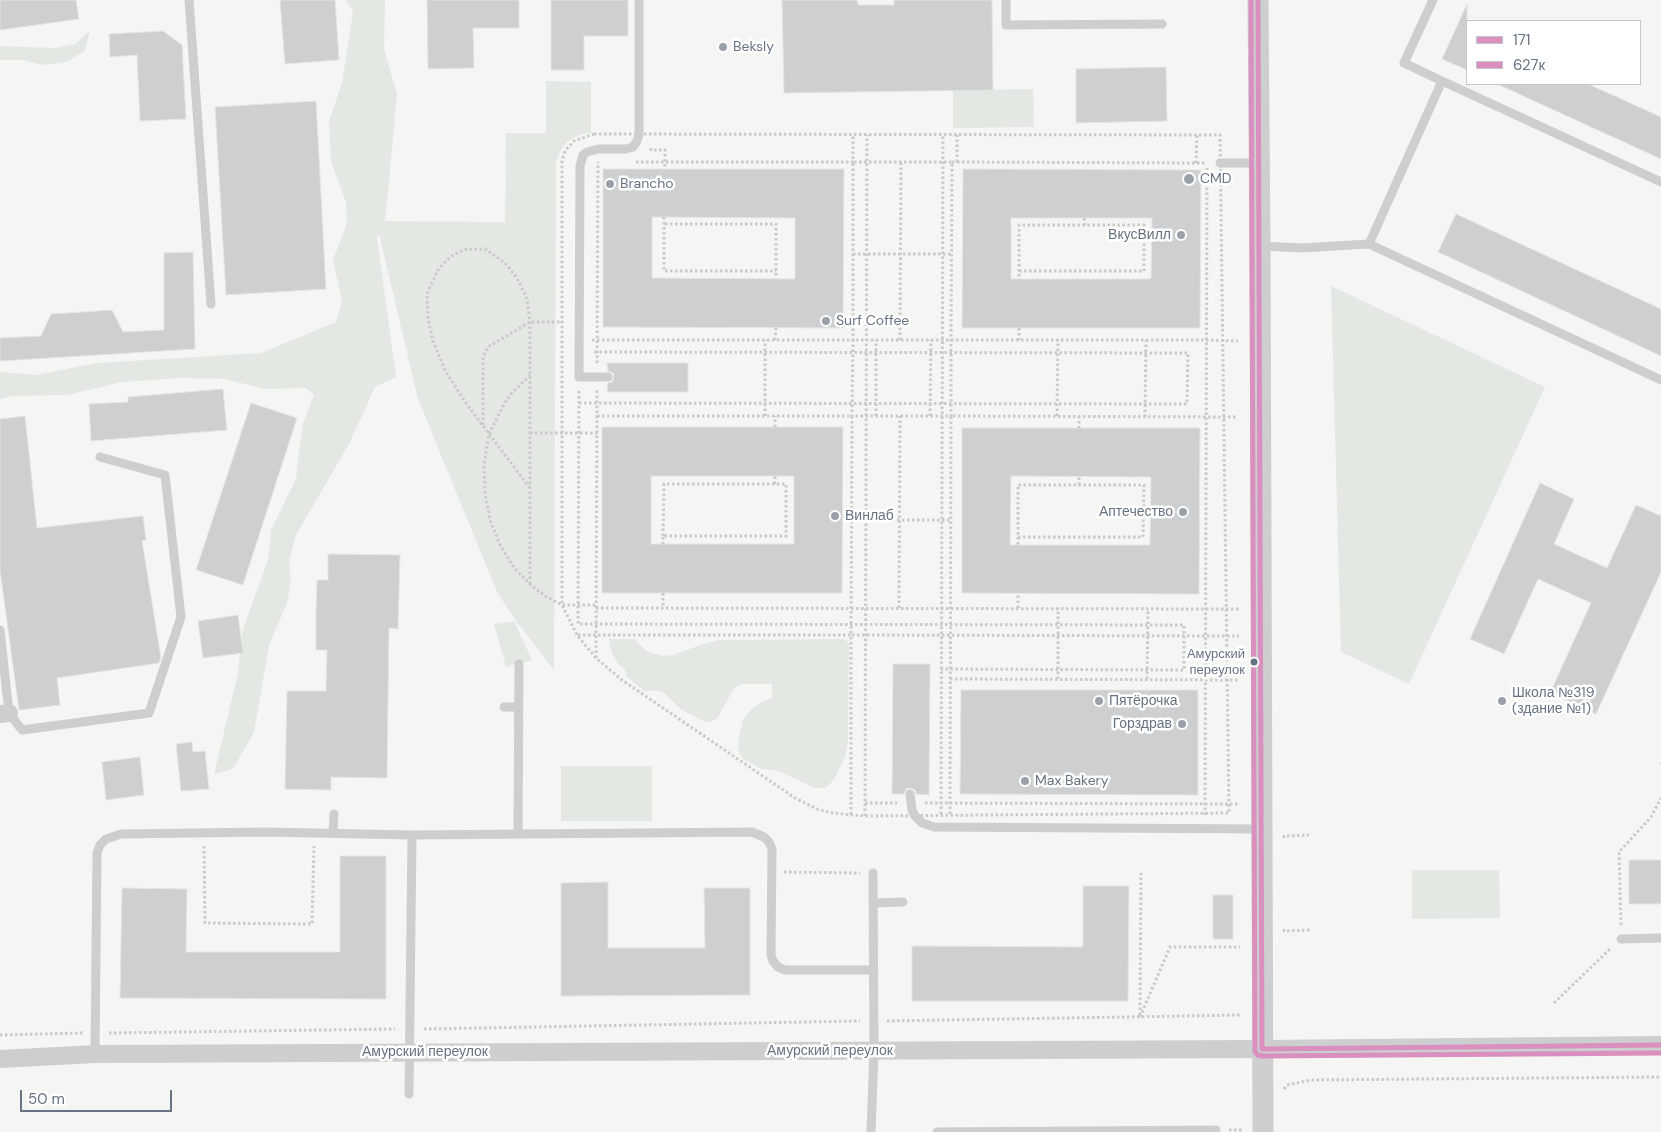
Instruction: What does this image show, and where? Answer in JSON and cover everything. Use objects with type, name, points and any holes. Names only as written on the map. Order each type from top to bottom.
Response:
[{"type":"street","points":[[1258,0],[1263,1132]]},
{"type":"street","name":"Амурский переулок","points":[[0,1059],[95,1054],[1262,1049],[1661,1045]]},
{"type":"lane","points":[[189,0],[211,304]]},
{"type":"lane","points":[[608,377],[579,377],[581,161],[587,152],[593,149],[626,149],[633,147],[637,141],[639,134],[640,0]]},
{"type":"lane","points":[[1006,0],[1006,25],[1162,24]]},
{"type":"lane","points":[[1433,0],[1404,63],[1661,182]]},
{"type":"lane","points":[[1368,244],[1442,81]]},
{"type":"lane","points":[[1220,163],[1258,163]]},
{"type":"lane","points":[[1260,246],[1301,248],[1368,244],[1661,380]]},
{"type":"lane","points":[[0,630],[5,714],[22,730],[149,713],[181,617],[165,474],[100,457]]},
{"type":"lane","points":[[518,834],[519,664]]},
{"type":"lane","points":[[504,707],[519,707]]},
{"type":"lane","points":[[911,799],[915,816],[929,826],[940,828],[1261,829]]},
{"type":"lane","points":[[333,833],[334,814]]},
{"type":"lane","points":[[95,1054],[97,853],[100,845],[106,839],[121,834],[758,833],[769,842],[772,849],[771,955],[778,967],[785,970],[874,970]]},
{"type":"lane","points":[[409,1094],[412,834]]},
{"type":"lane","points":[[872,1132],[874,1051],[873,873]]},
{"type":"lane","points":[[874,903],[903,902]]},
{"type":"lane","points":[[1621,939],[1661,938]]},
{"type":"lane","points":[[937,1132],[1216,1130]]},
{"type":"path","points":[[594,134],[639,134],[1220,135],[1229,813],[940,816],[865,816],[832,813],[817,809],[795,798],[622,680],[596,658],[577,635],[562,606],[562,161],[565,151],[574,141],[580,138],[594,134]]},
{"type":"path","points":[[851,815],[853,135]]},
{"type":"path","points":[[865,816],[867,135]]},
{"type":"path","points":[[940,828],[943,135]]},
{"type":"path","points":[[957,135],[957,162]]},
{"type":"path","points":[[1196,163],[1197,135]]},
{"type":"path","points":[[596,658],[598,162],[607,162]]},
{"type":"path","points":[[626,162],[1220,163]]},
{"type":"path","points":[[900,340],[901,162]]},
{"type":"path","points":[[950,804],[952,162]]},
{"type":"path","points":[[1085,162],[1085,169]]},
{"type":"path","points":[[1205,829],[1207,163]]},
{"type":"path","points":[[664,217],[664,271],[776,271]]},
{"type":"path","points":[[1084,218],[1085,225]]},
{"type":"path","points":[[665,224],[776,224],[776,278]]},
{"type":"path","points":[[1019,271],[1144,271],[1144,225],[1019,225],[1019,271],[1019,279]]},
{"type":"path","points":[[530,488],[465,402],[445,370],[433,341],[428,318],[427,294],[438,270],[451,256],[468,249],[485,250],[505,263],[517,278],[527,299],[530,322],[530,375],[530,433],[530,488],[530,584]]},
{"type":"path","points":[[853,254],[952,254]]},
{"type":"path","points":[[483,426],[483,357],[485,351],[492,344],[530,322],[579,323]]},
{"type":"path","points":[[776,327],[776,340]]},
{"type":"path","points":[[1019,328],[1019,340]]},
{"type":"path","points":[[579,340],[1238,341]]},
{"type":"path","points":[[765,340],[765,416]]},
{"type":"path","points":[[876,340],[876,416]]},
{"type":"path","points":[[930,416],[931,340]]},
{"type":"path","points":[[1057,416],[1058,340]]},
{"type":"path","points":[[1145,416],[1146,340]]},
{"type":"path","points":[[579,352],[1188,354],[1188,404],[579,403]]},
{"type":"path","points":[[530,375],[504,404],[489,434],[484,465],[485,494],[491,524],[501,547],[516,569],[530,584],[562,606],[663,608],[1239,609]]},
{"type":"path","points":[[579,377],[578,624],[1184,625],[1184,670],[941,669]]},
{"type":"path","points":[[597,416],[1238,417]]},
{"type":"path","points":[[775,416],[775,427]]},
{"type":"path","points":[[900,416],[900,608]]},
{"type":"path","points":[[1079,416],[1079,428]]},
{"type":"path","points":[[530,433],[597,433]]},
{"type":"path","points":[[775,476],[775,484]]},
{"type":"path","points":[[1079,477],[1079,485]]},
{"type":"path","points":[[663,536],[786,536],[786,484],[664,484],[663,536],[664,544]]},
{"type":"path","points":[[1018,536],[1143,537],[1144,485],[1018,485],[1018,536],[1018,545]]},
{"type":"path","points":[[852,520],[951,520]]},
{"type":"path","points":[[663,592],[663,608]]},
{"type":"path","points":[[1018,593],[1018,608]]},
{"type":"path","points":[[1058,608],[1058,679]]},
{"type":"path","points":[[1147,679],[1148,609]]},
{"type":"path","points":[[577,635],[1239,636]]},
{"type":"path","points":[[950,679],[1239,680]]},
{"type":"path","points":[[1554,1002],[1621,939],[1619,852],[1651,817],[1661,798]]},
{"type":"path","points":[[865,803],[911,799],[941,804],[1240,804]]},
{"type":"path","points":[[204,833],[205,923],[312,924],[314,833]]},
{"type":"path","points":[[1284,845],[1284,836],[1308,835]]},
{"type":"path","points":[[800,873],[873,873]]},
{"type":"path","points":[[1140,1017],[1142,873]]},
{"type":"path","points":[[1284,921],[1284,930],[1310,930]]},
{"type":"path","points":[[1140,1017],[1170,947],[1240,947]]},
{"type":"path","points":[[0,1035],[1241,1015]]},
{"type":"path","points":[[1280,1096],[1287,1085],[1311,1080],[1661,1077]]},
{"type":"shaded area","points":[[346,0],[385,0],[384,49],[397,94],[384,221],[505,222],[506,133],[546,133],[546,81],[591,82],[591,133],[581,134],[567,142],[556,161],[554,670],[516,621],[497,592],[418,399],[379,234],[377,237],[396,377],[375,387],[349,444],[296,535],[289,561],[291,581],[287,603],[269,645],[254,732],[233,769],[214,774],[238,673],[242,632],[268,560],[271,530],[296,479],[302,427],[314,395],[306,388],[265,389],[225,379],[181,378],[122,382],[67,395],[12,396],[0,399],[0,372],[36,375],[97,363],[261,353],[336,322],[342,302],[333,260],[347,223],[346,202],[331,162],[329,121],[342,83],[353,12]]},
{"type":"shaded area","points":[[90,30],[85,51],[66,62],[42,65],[22,60],[0,60],[0,46],[55,48],[75,44]]},
{"type":"shaded area","points":[[1033,89],[1034,127],[953,128],[953,90]]},
{"type":"shaded area","points":[[1331,286],[1545,387],[1409,684],[1341,652]]},
{"type":"shaded area","points":[[514,621],[532,660],[506,667],[494,624]]},
{"type":"shaded area","points":[[609,639],[635,639],[648,652],[664,656],[673,655],[720,640],[843,639],[847,641],[849,645],[848,743],[845,757],[835,777],[825,788],[814,788],[779,771],[761,769],[742,758],[738,743],[743,719],[760,703],[772,698],[772,684],[742,684],[734,688],[717,719],[710,722],[703,721],[682,710],[661,691],[644,691],[626,676],[625,670],[618,664],[612,654]]},
{"type":"shaded area","points":[[561,766],[652,766],[652,821],[561,821]]},
{"type":"shaded area","points":[[1412,870],[1499,870],[1500,918],[1412,919]]},
{"type":"building","points":[[0,0],[76,0],[79,19],[0,30]]},
{"type":"building","points":[[280,0],[335,0],[339,60],[285,64]]},
{"type":"building","points":[[427,0],[519,0],[519,28],[473,28],[474,68],[428,69]]},
{"type":"building","points":[[551,0],[628,0],[628,36],[584,36],[584,70],[551,70]]},
{"type":"building","points":[[782,0],[857,0],[858,5],[894,5],[894,0],[992,0],[993,90],[784,93]]},
{"type":"building","points":[[1467,4],[1466,70],[1442,59]]},
{"type":"building","points":[[163,31],[182,45],[186,119],[140,121],[137,55],[110,57],[109,34]]},
{"type":"building","points":[[1166,67],[1167,121],[1076,123],[1076,69]]},
{"type":"building","points":[[1499,85],[1590,85],[1661,117],[1661,159]]},
{"type":"building","points":[[316,101],[326,289],[226,295],[215,107]]},
{"type":"building","points":[[603,169],[844,169],[843,328],[603,327]],"holes":[[[652,217],[795,218],[795,279],[652,278]]]},
{"type":"building","points":[[963,169],[1201,170],[1200,328],[962,328]],"holes":[[[1011,218],[1152,218],[1151,279],[1011,279]]]},
{"type":"building","points":[[1456,214],[1661,309],[1661,356],[1438,252]]},
{"type":"building","points":[[193,252],[195,349],[0,361],[0,338],[41,336],[51,314],[112,310],[123,332],[164,330],[164,253]]},
{"type":"building","points":[[607,363],[688,363],[688,392],[607,392],[608,383],[612,382],[614,377],[613,373],[608,371]]},
{"type":"building","points":[[223,389],[227,430],[91,441],[89,404],[128,402],[128,397]]},
{"type":"building","points":[[251,403],[297,418],[243,585],[196,570]]},
{"type":"building","points":[[25,416],[37,528],[143,516],[146,540],[142,541],[161,658],[159,663],[57,678],[60,705],[19,710],[0,570],[0,419]]},
{"type":"building","points":[[602,427],[843,427],[842,593],[602,593]],"holes":[[[651,476],[794,476],[794,544],[651,544]]]},
{"type":"building","points":[[962,428],[1200,428],[1199,594],[962,593]],"holes":[[[1011,476],[1151,477],[1150,545],[1010,545]]]},
{"type":"building","points":[[1540,483],[1574,499],[1554,544],[1607,568],[1636,505],[1661,516],[1661,572],[1596,714],[1550,693],[1591,603],[1538,579],[1504,654],[1470,639]]},
{"type":"building","points":[[328,554],[400,555],[398,629],[389,628],[387,778],[331,777],[331,790],[285,789],[287,691],[326,691],[327,650],[316,650],[316,609],[317,580],[328,580]]},
{"type":"building","points":[[238,615],[243,653],[203,658],[198,621]]},
{"type":"building","points":[[893,664],[930,664],[929,795],[916,794],[915,790],[910,788],[906,789],[904,794],[892,794]]},
{"type":"building","points":[[961,690],[1198,690],[1198,795],[960,794]]},
{"type":"building","points":[[192,742],[193,752],[205,751],[209,789],[181,791],[176,744]]},
{"type":"building","points":[[140,757],[144,795],[106,800],[102,762]]},
{"type":"building","points":[[340,856],[386,856],[386,999],[120,998],[122,888],[187,889],[186,952],[340,952]]},
{"type":"building","points":[[1629,860],[1661,860],[1661,904],[1629,904]]},
{"type":"building","points":[[608,882],[608,948],[705,948],[704,888],[750,888],[750,995],[561,996],[561,883]]},
{"type":"building","points":[[1083,886],[1129,886],[1128,1001],[912,1001],[912,946],[1083,947]]},
{"type":"building","points":[[1213,895],[1233,895],[1233,939],[1213,939]]},
{"type":"transit line","name":"627к","points":[[1251,0],[1255,1052],[1262,1056],[1661,1053]]},
{"type":"transit line","name":"171","points":[[1258,0],[1262,1049],[1661,1045]]},
{"type":"place","name":"Beksly","points":[[723,47]]},
{"type":"place","name":"CMD","points":[[1189,179]]},
{"type":"place","name":"Brancho","points":[[610,184]]},
{"type":"place","name":"ВкусВилл","points":[[1181,235]]},
{"type":"place","name":"Surf Coffee","points":[[826,321]]},
{"type":"place","name":"Аптечество","points":[[1183,512]]},
{"type":"place","name":"Винлаб","points":[[835,516]]},
{"type":"place","name":"Амурский переулок","points":[[1254,662]]},
{"type":"place","name":"Пятёрочка","points":[[1099,701]]},
{"type":"place","name":"Школа №319 (здание №1)","points":[[1502,701]]},
{"type":"place","name":"Горздрав","points":[[1182,724]]},
{"type":"place","name":"Max Bakery","points":[[1025,781]]}]
